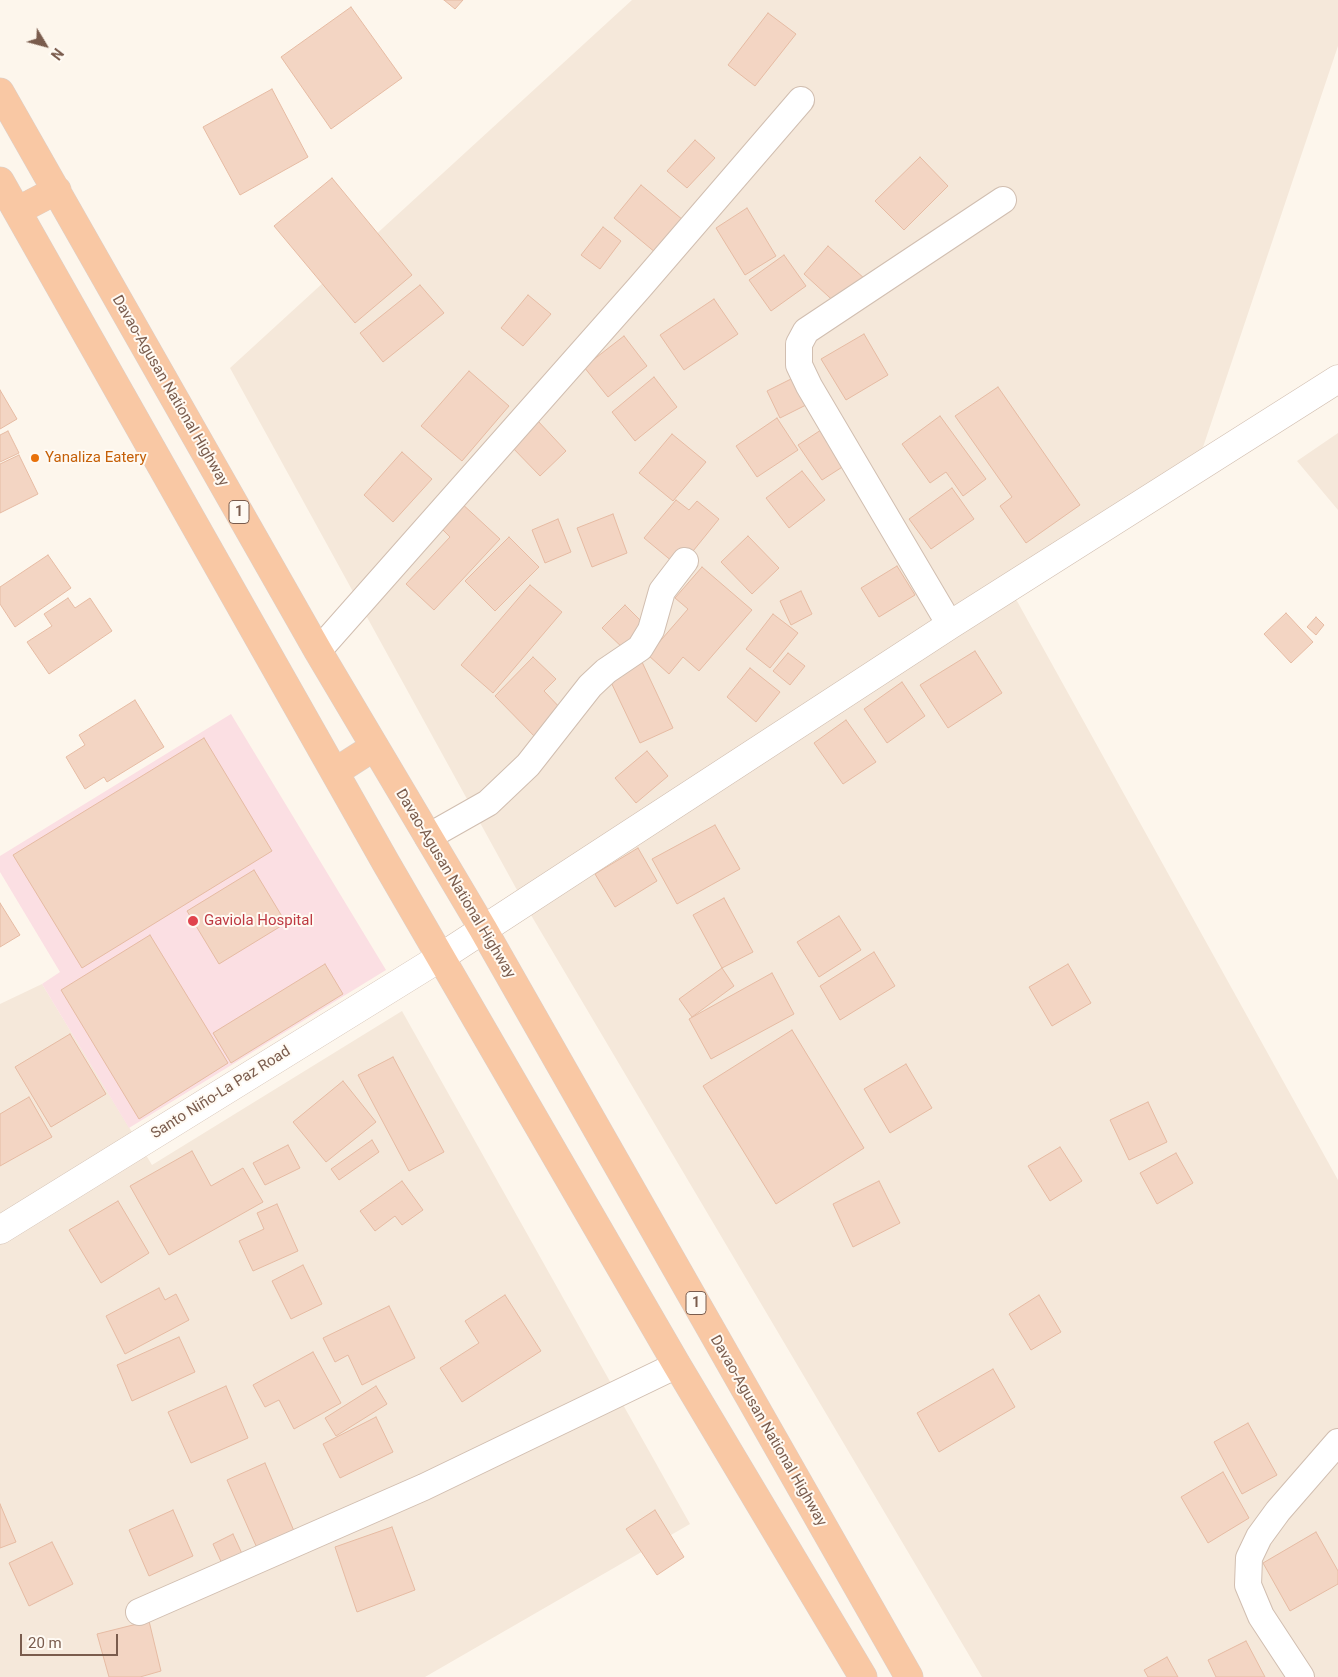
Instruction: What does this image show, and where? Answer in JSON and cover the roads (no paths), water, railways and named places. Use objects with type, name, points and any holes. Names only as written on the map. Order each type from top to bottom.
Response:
[{"type":"highway","name":"Davao-Agusan National Highway","points":[[0,92],[318,651],[483,929],[904,1668]]},
{"type":"highway","points":[[0,181],[441,957],[677,1365],[864,1677],[904,1668]]},
{"type":"highway","points":[[17,211],[56,190]]},
{"type":"highway","points":[[335,772],[374,747]]},
{"type":"street","points":[[318,651],[512,429],[639,288],[800,100]]},
{"type":"street","points":[[950,625],[809,386],[799,366],[799,344],[806,331],[1003,200]]},
{"type":"street","name":"Santo Niño-La Paz Road","points":[[0,1230],[441,957],[950,625],[1338,379]]},
{"type":"street","points":[[428,837],[488,803],[528,765],[590,686],[606,671],[640,648],[651,630],[662,591],[685,561]]},
{"type":"street","points":[[139,1612],[424,1487],[677,1365]]},
{"type":"street","points":[[1301,1677],[1261,1616],[1248,1585],[1249,1558],[1259,1537],[1278,1511],[1338,1442]]},
{"type":"place","name":"Yanaliza Eatery","points":[[35,458]]},
{"type":"place","name":"Gaviola Hospital","points":[[193,921]]}]
